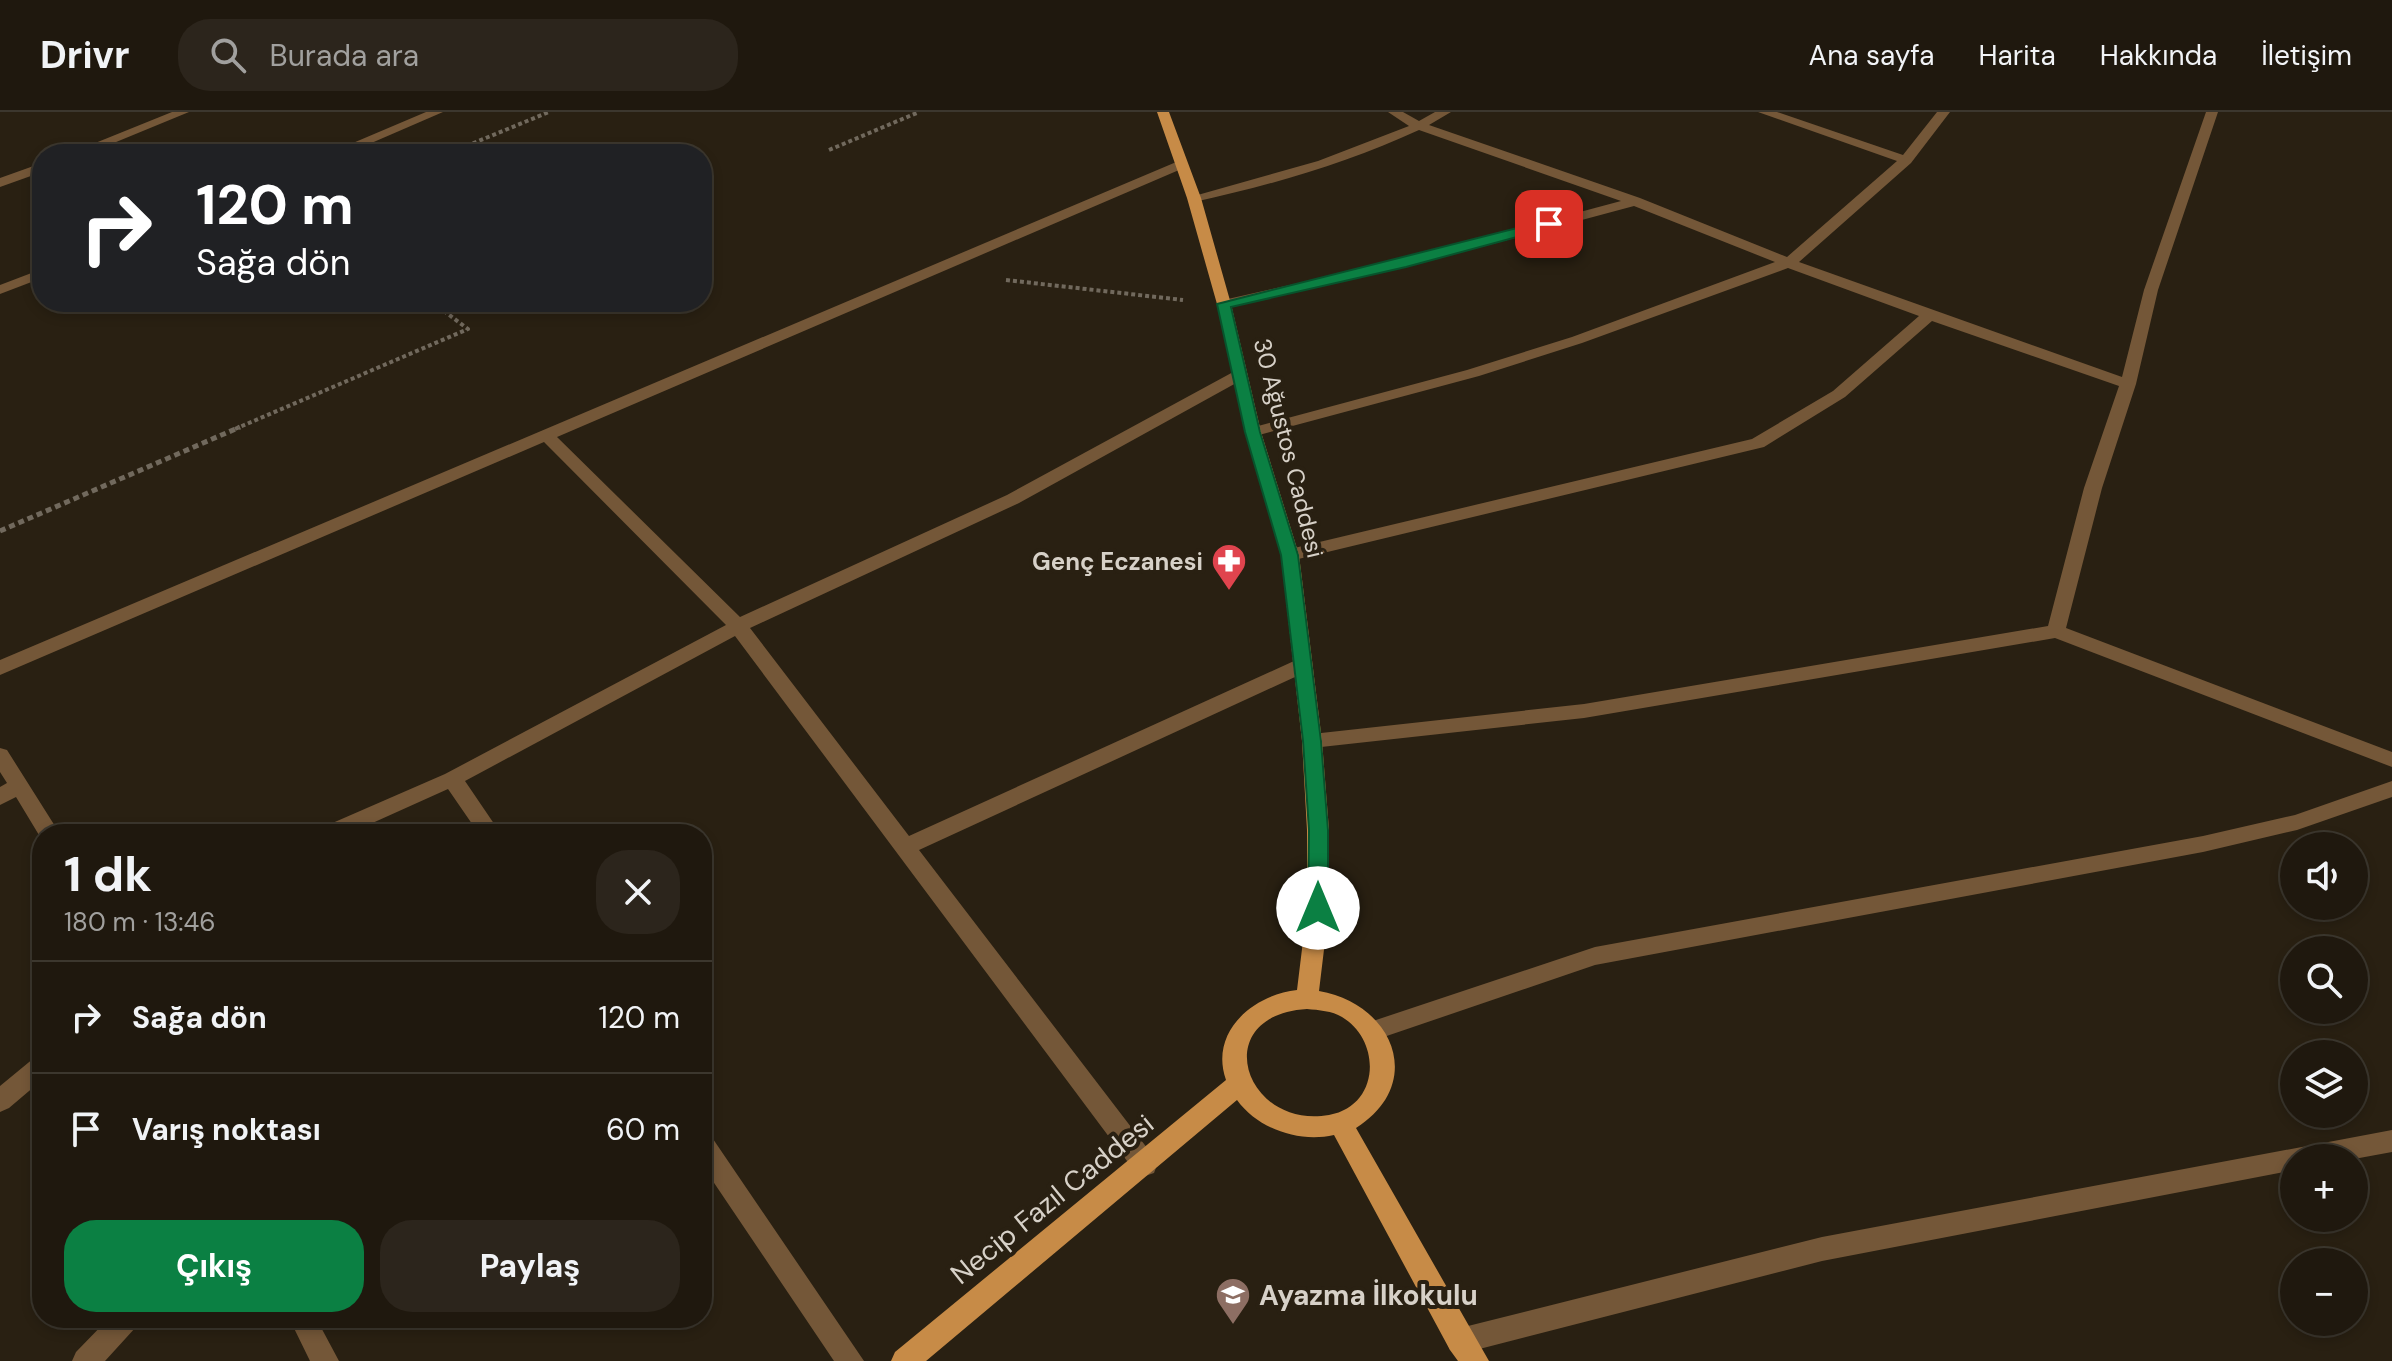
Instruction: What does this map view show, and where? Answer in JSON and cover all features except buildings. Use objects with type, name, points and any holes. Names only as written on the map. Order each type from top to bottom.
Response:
[{"type":"main road","name":"30 Ağustos Caddesi","points":[[1163,112],[1194,198],[1224,304],[1253,432],[1290,555],[1312,741],[1318,830],[1318,908],[1307,999]]},
{"type":"main road","points":[[1307,999],[1332,1002],[1355,1012],[1372,1031],[1383,1050],[1384,1072],[1377,1093],[1362,1111],[1340,1123],[1317,1127],[1281,1121],[1251,1102],[1239,1084],[1233,1063],[1236,1044],[1246,1026],[1261,1010],[1284,1001],[1307,999]]},
{"type":"main road","name":"Necip Fazıl Caddesi","points":[[905,1361],[1239,1084]]},
{"type":"main road","points":[[1340,1123],[1468,1351]]},
{"type":"street","points":[[101,144],[183,112]]},
{"type":"street","points":[[359,144],[437,112]]},
{"type":"street","points":[[1394,112],[1419,126],[1635,201],[1929,315],[2128,384]]},
{"type":"street","points":[[1194,198],[1270,182],[1419,126],[1445,112]]},
{"type":"street","points":[[1764,112],[1906,160]]},
{"type":"street","points":[[1253,432],[1473,373],[1577,340],[1790,262],[1906,160],[1944,112]]},
{"type":"street","points":[[2056,631],[2093,488],[2128,384],[2151,290],[2212,112]]},
{"type":"street","points":[[0,668],[1181,164]]},
{"type":"street","points":[[0,183],[32,171]]},
{"type":"street","points":[[1224,304],[1406,263],[1635,201]]},
{"type":"street","points":[[0,290],[32,277]]},
{"type":"street","points":[[1290,555],[1758,443],[1839,394],[1929,315]]},
{"type":"street","points":[[351,824],[452,779],[738,626],[1013,499],[1241,374]]},
{"type":"street","points":[[546,435],[738,626],[1145,1165]]},
{"type":"street","points":[[1312,741],[1584,711],[2056,631],[2392,760]]},
{"type":"street","points":[[905,847],[1301,666]]},
{"type":"street","points":[[0,755],[43,824]]},
{"type":"street","points":[[452,779],[483,824]]},
{"type":"street","points":[[0,797],[20,785]]},
{"type":"street","points":[[1372,1031],[1595,956],[2203,844],[2297,822],[2392,789]]},
{"type":"street","points":[[0,1101],[32,1074]]},
{"type":"street","points":[[2368,1145],[2392,1141]]},
{"type":"street","points":[[712,1159],[850,1361]]},
{"type":"street","points":[[1468,1351],[1822,1249],[2280,1162]]},
{"type":"street","points":[[86,1361],[117,1328]]},
{"type":"street","points":[[307,1328],[325,1361]]},
{"type":"path","points":[[471,144],[549,112]]},
{"type":"path","points":[[829,150],[919,112]]},
{"type":"path","points":[[1006,280],[1224,304]]},
{"type":"path","points":[[0,531],[468,329],[445,312]]},
{"type":"place","name":"Genç Eczanesi","points":[[1229,592]]},
{"type":"place","name":"Ayazma İlkokulu","points":[[1233,1326]]},
{"type":"route","points":[[1318,908],[1318,830],[1312,741],[1290,555],[1253,432],[1224,304],[1406,263],[1549,224]]}]
